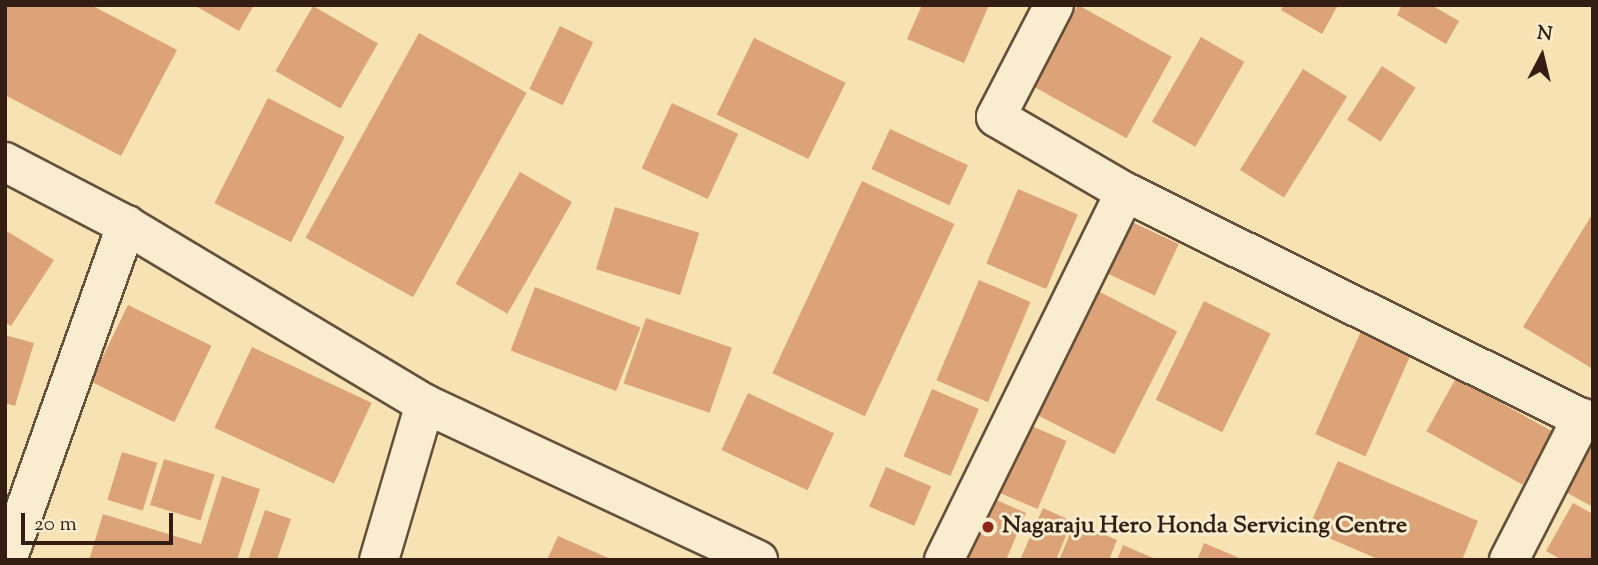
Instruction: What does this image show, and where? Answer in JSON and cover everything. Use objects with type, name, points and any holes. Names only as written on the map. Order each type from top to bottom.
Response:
[{"type":"street","points":[[1054,5],[996,117],[1125,192],[1587,421],[1509,560]]},
{"type":"street","points":[[7,165],[126,225],[425,404],[758,560]]},
{"type":"street","points":[[944,560],[1125,192]]},
{"type":"street","points":[[7,560],[126,225]]},
{"type":"street","points":[[379,560],[425,404]]},
{"type":"building","points":[[5,5],[91,5],[177,50],[121,156],[5,95]]},
{"type":"building","points":[[194,5],[254,5],[239,31]]},
{"type":"building","points":[[922,5],[989,5],[964,63],[907,39]]},
{"type":"building","points":[[1078,5],[1172,57],[1126,138],[1033,86]]},
{"type":"building","points":[[1284,5],[1338,5],[1322,34],[1281,10]]},
{"type":"building","points":[[1402,5],[1431,5],[1459,21],[1446,44],[1397,15]]},
{"type":"building","points":[[313,6],[378,44],[340,108],[276,71]]},
{"type":"building","points":[[560,26],[593,42],[563,105],[529,89]]},
{"type":"building","points":[[419,33],[527,93],[413,297],[306,238]]},
{"type":"building","points":[[1201,37],[1244,62],[1195,147],[1152,122]]},
{"type":"building","points":[[754,38],[846,83],[808,159],[717,114]]},
{"type":"building","points":[[1382,66],[1416,88],[1381,141],[1347,120]]},
{"type":"building","points":[[1303,69],[1347,97],[1284,197],[1240,170]]},
{"type":"building","points":[[268,98],[345,137],[291,242],[214,203]]},
{"type":"building","points":[[672,103],[738,134],[708,199],[642,168]]},
{"type":"building","points":[[890,129],[968,165],[949,205],[871,169]]},
{"type":"building","points":[[520,172],[572,202],[507,314],[456,284]]},
{"type":"building","points":[[862,181],[954,224],[865,416],[772,373]]},
{"type":"building","points":[[1018,189],[1078,214],[1046,289],[986,264]]},
{"type":"building","points":[[615,207],[699,233],[680,295],[596,269]]},
{"type":"building","points":[[1593,213],[1593,369],[1523,327]]},
{"type":"building","points":[[1119,216],[1179,244],[1155,296],[1095,268]]},
{"type":"building","points":[[5,230],[54,260],[11,326],[5,322]]},
{"type":"building","points":[[979,280],[1031,302],[988,402],[936,380]]},
{"type":"building","points":[[1088,286],[1177,331],[1114,454],[1025,409]]},
{"type":"building","points":[[535,287],[640,327],[616,391],[511,350]]},
{"type":"building","points":[[1204,301],[1271,333],[1222,432],[1156,400]]},
{"type":"building","points":[[128,305],[212,346],[174,422],[91,381]]},
{"type":"building","points":[[646,318],[732,348],[710,413],[624,383]]},
{"type":"building","points":[[1362,329],[1412,351],[1365,456],[1315,434]]},
{"type":"building","points":[[5,335],[34,343],[15,406],[5,403]]},
{"type":"building","points":[[252,347],[372,403],[334,483],[214,428]]},
{"type":"building","points":[[1456,378],[1552,431],[1523,485],[1426,431]]},
{"type":"building","points":[[932,389],[979,409],[950,476],[903,456]]},
{"type":"building","points":[[748,393],[834,433],[807,490],[721,450]]},
{"type":"building","points":[[1015,419],[1067,441],[1038,509],[986,487]]},
{"type":"building","points":[[1588,442],[1593,444],[1593,507],[1562,490]]},
{"type":"building","points":[[122,452],[157,463],[143,511],[107,500]]},
{"type":"building","points":[[164,459],[215,474],[201,520],[150,505]]},
{"type":"building","points":[[1338,461],[1478,521],[1462,560],[1380,560],[1308,529]]},
{"type":"building","points":[[886,467],[931,486],[914,526],[869,507]]},
{"type":"building","points":[[222,476],[260,489],[237,560],[89,560],[103,514],[201,544]]},
{"type":"building","points":[[983,494],[1026,513],[1006,560],[972,560],[957,553]]},
{"type":"building","points":[[1573,503],[1593,514],[1593,560],[1562,560],[1546,551]]},
{"type":"building","points":[[1043,508],[1072,521],[1056,560],[1020,560]]},
{"type":"building","points":[[265,510],[291,519],[277,560],[248,560]]},
{"type":"building","points":[[1075,522],[1117,540],[1109,560],[1059,560]]},
{"type":"building","points":[[558,536],[613,560],[547,560]]},
{"type":"building","points":[[1204,543],[1244,560],[1197,560]]},
{"type":"building","points":[[1123,545],[1158,560],[1117,560]]},
{"type":"place","name":"Nagaraju Hero Honda Servicing Centre","points":[[988,527]]}]
